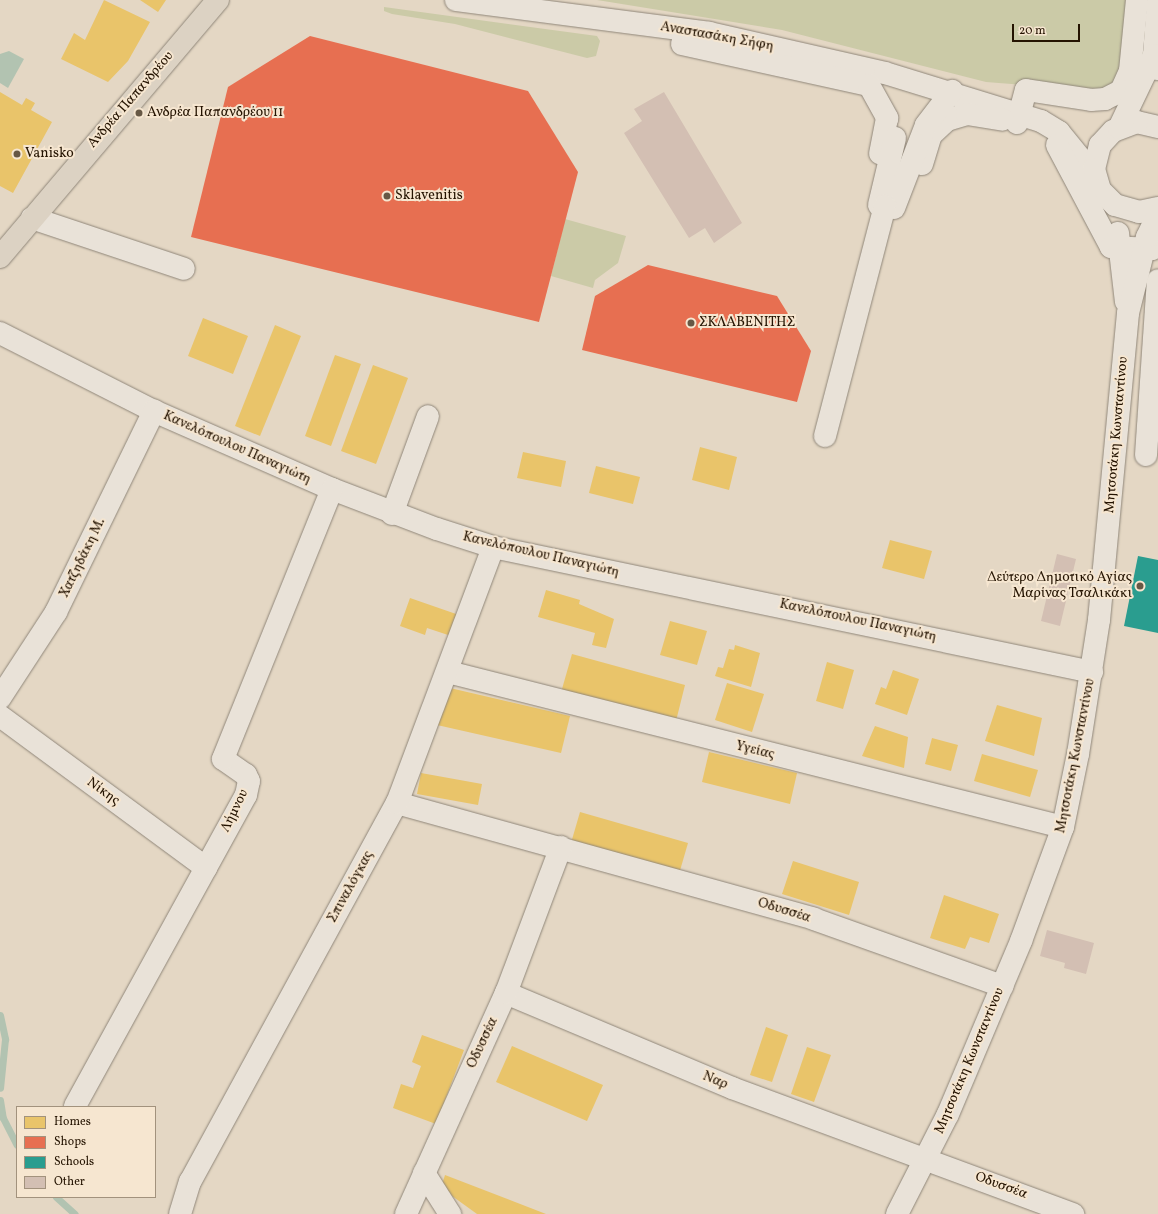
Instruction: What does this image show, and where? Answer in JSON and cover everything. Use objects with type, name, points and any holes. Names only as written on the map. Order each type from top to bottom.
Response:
[{"type":"main road","name":"Ανδρέα Παπανδρέου","points":[[0,257],[218,0]]},
{"type":"street","name":"Αναστασάκη Σήφη","points":[[456,0],[709,33],[879,71],[1020,112]]},
{"type":"street","points":[[1137,0],[1150,40],[1158,76]]},
{"type":"street","points":[[1095,176],[1100,145],[1126,123],[1150,40],[1158,2]]},
{"type":"street","points":[[1020,112],[1026,90],[1091,100],[1114,96],[1129,75],[1150,40]]},
{"type":"street","points":[[682,44],[869,85],[887,118],[880,153]]},
{"type":"street","points":[[825,436],[886,206],[899,120],[897,101],[879,71]]},
{"type":"street","points":[[886,206],[926,125],[952,92]]},
{"type":"street","points":[[1020,112],[1059,132],[1095,176],[1107,199],[1120,248],[1128,313]]},
{"type":"street","points":[[1020,112],[1035,129],[1057,146],[1111,247],[1120,248],[1151,242]]},
{"type":"street","points":[[922,164],[931,135],[951,118],[967,114],[1020,112],[1158,127]]},
{"type":"street","points":[[1107,199],[1129,211],[1158,208]]},
{"type":"street","points":[[1128,313],[1151,242],[1158,214]]},
{"type":"street","points":[[32,218],[184,269]]},
{"type":"street","points":[[1114,475],[1152,450],[1158,280]]},
{"type":"street","name":"Μητσοτάκη Κωνσταντίνου","points":[[897,1214],[928,1159],[1002,986],[1063,827],[1092,672],[1114,475],[1128,313]]},
{"type":"street","name":"Κανελόπουλου Παναγιώτη","points":[[0,333],[154,412],[392,514],[493,547],[1092,672]]},
{"type":"street","name":"Χατζηδάκη Μ.","points":[[0,698],[59,606],[154,412]]},
{"type":"street","points":[[392,514],[428,416]]},
{"type":"street","name":"Λήμνου","points":[[75,1106],[246,795],[249,780],[242,770],[223,759],[332,489]]},
{"type":"street","name":"Σπιναλόγκας","points":[[180,1214],[194,1175],[397,803],[448,672],[493,547]]},
{"type":"street","name":"Υγείας","points":[[448,672],[1063,827]]},
{"type":"street","name":"Νίκης","points":[[0,716],[206,868]]},
{"type":"street","name":"Οδυσσέα","points":[[397,803],[562,847],[814,919],[1002,986]]},
{"type":"street","name":"Οδυσσέα","points":[[406,1214],[506,993],[562,847]]},
{"type":"street","name":"Ναρ","points":[[506,993],[732,1088],[928,1159]]},
{"type":"street","name":"Οδυσσέα","points":[[928,1159],[1073,1214]]},
{"type":"street","points":[[424,1172],[450,1214]]},
{"type":"shaded area","points":[[597,0],[1134,0],[1131,31],[1114,92],[986,82],[782,30]]},
{"type":"shaded area","points":[[384,7],[597,36],[600,41],[596,56],[587,58],[455,24],[392,14],[384,11]]},
{"type":"shaded area","points":[[9,51],[24,59],[8,88],[0,83],[0,54]]},
{"type":"shaded area","points":[[565,219],[626,236],[618,263],[595,280],[593,288],[551,276]]},
{"type":"building: Homes","points":[[104,0],[150,22],[128,61],[108,82],[61,59],[74,33],[85,40]]},
{"type":"building: Homes","points":[[140,0],[166,0],[158,12]]},
{"type":"building: Homes","name":"Vanisko","points":[[0,92],[22,105],[26,98],[35,103],[31,110],[52,122],[13,193],[0,186]]},
{"type":"building: Homes","points":[[203,318],[248,336],[233,374],[188,356]]},
{"type":"building: Homes","points":[[275,325],[301,336],[260,436],[235,426]]},
{"type":"building: Homes","points":[[335,355],[361,364],[331,446],[305,436]]},
{"type":"building: Homes","points":[[373,365],[408,378],[376,464],[341,451]]},
{"type":"building: Homes","points":[[700,447],[737,457],[729,490],[692,480]]},
{"type":"building: Homes","points":[[523,452],[566,461],[561,487],[517,478]]},
{"type":"building: Homes","points":[[596,466],[640,477],[633,504],[589,493]]},
{"type":"building: Homes","points":[[890,540],[932,551],[924,579],[882,568]]},
{"type":"building: Homes","points":[[546,590],[580,600],[579,604],[614,619],[606,648],[592,645],[595,633],[538,617]]},
{"type":"building: Homes","points":[[410,598],[459,615],[451,636],[427,628],[425,635],[400,626]]},
{"type":"building: Homes","points":[[670,621],[707,631],[697,665],[660,655]]},
{"type":"building: Homes","points":[[735,645],[760,653],[751,687],[715,676],[718,667],[723,668],[729,649],[734,650]]},
{"type":"building: Homes","points":[[572,654],[685,685],[675,725],[560,696]]},
{"type":"building: Homes","points":[[827,662],[854,670],[843,709],[816,701]]},
{"type":"building: Homes","points":[[893,670],[919,679],[907,715],[875,704],[881,687],[886,689]]},
{"type":"building: Homes","points":[[727,683],[764,694],[752,732],[715,720]]},
{"type":"building: Homes","points":[[450,688],[570,716],[561,753],[437,725]]},
{"type":"building: Homes","points":[[997,705],[1042,718],[1034,756],[985,741]]},
{"type":"building: Homes","points":[[875,726],[908,737],[904,768],[862,756]]},
{"type":"building: Homes","points":[[932,738],[958,745],[951,771],[925,764]]},
{"type":"building: Homes","points":[[709,752],[797,773],[790,804],[702,782]]},
{"type":"building: Homes","points":[[982,754],[1038,770],[1030,797],[974,781]]},
{"type":"building: Homes","points":[[421,773],[482,784],[478,805],[417,794]]},
{"type":"building: Homes","points":[[580,812],[688,843],[679,874],[571,843]]},
{"type":"building: Homes","points":[[793,861],[859,882],[849,915],[782,894]]},
{"type":"building: Homes","points":[[944,895],[999,914],[989,943],[970,937],[965,949],[930,938]]},
{"type":"building: Homes","points":[[766,1027],[788,1035],[772,1082],[750,1075]]},
{"type":"building: Homes","points":[[422,1035],[464,1050],[436,1124],[393,1108],[401,1084],[413,1088],[421,1066],[412,1062]]},
{"type":"building: Homes","points":[[512,1046],[603,1085],[587,1121],[496,1082]]},
{"type":"building: Homes","points":[[807,1047],[831,1055],[814,1102],[791,1094]]},
{"type":"building: Homes","points":[[445,1175],[546,1214],[477,1214],[441,1188]]},
{"type":"building: Shops","name":"Sklavenitis","points":[[310,36],[528,91],[578,172],[539,322],[191,237],[228,87]]},
{"type":"building: Shops","name":"ΣΚΛΑΒΕΝΙΤΗΣ","points":[[648,265],[777,296],[811,351],[797,402],[582,350],[595,296]]},
{"type":"building: Schools","points":[[1138,556],[1158,560],[1158,633],[1124,626]]},
{"type":"building: Other","points":[[664,92],[742,223],[714,243],[705,228],[689,238],[624,133],[642,121],[634,109]]},
{"type":"building: Other","points":[[1057,554],[1076,559],[1060,626],[1041,621]]},
{"type":"building: Other","points":[[1047,930],[1094,943],[1086,974],[1064,968],[1065,963],[1040,956]]},
{"type":"waterway","points":[[0,1015],[5,1039],[0,1088]]},
{"type":"waterway","points":[[0,1100],[3,1118],[16,1143]]},
{"type":"waterway","points":[[57,1198],[75,1214]]},
{"type":"place","name":"Ανδρέα Παπανδρέου 11","points":[[139,113]]},
{"type":"place","name":"Vanisko","points":[[17,154]]},
{"type":"place","name":"Sklavenitis","points":[[387,196]]},
{"type":"place","name":"ΣΚΛΑΒΕΝΙΤΗΣ","points":[[691,323]]},
{"type":"place","name":"Δεύτερο Δημοτικό Αγίας Μαρίνας Τσαλικάκι","points":[[1140,586]]}]
